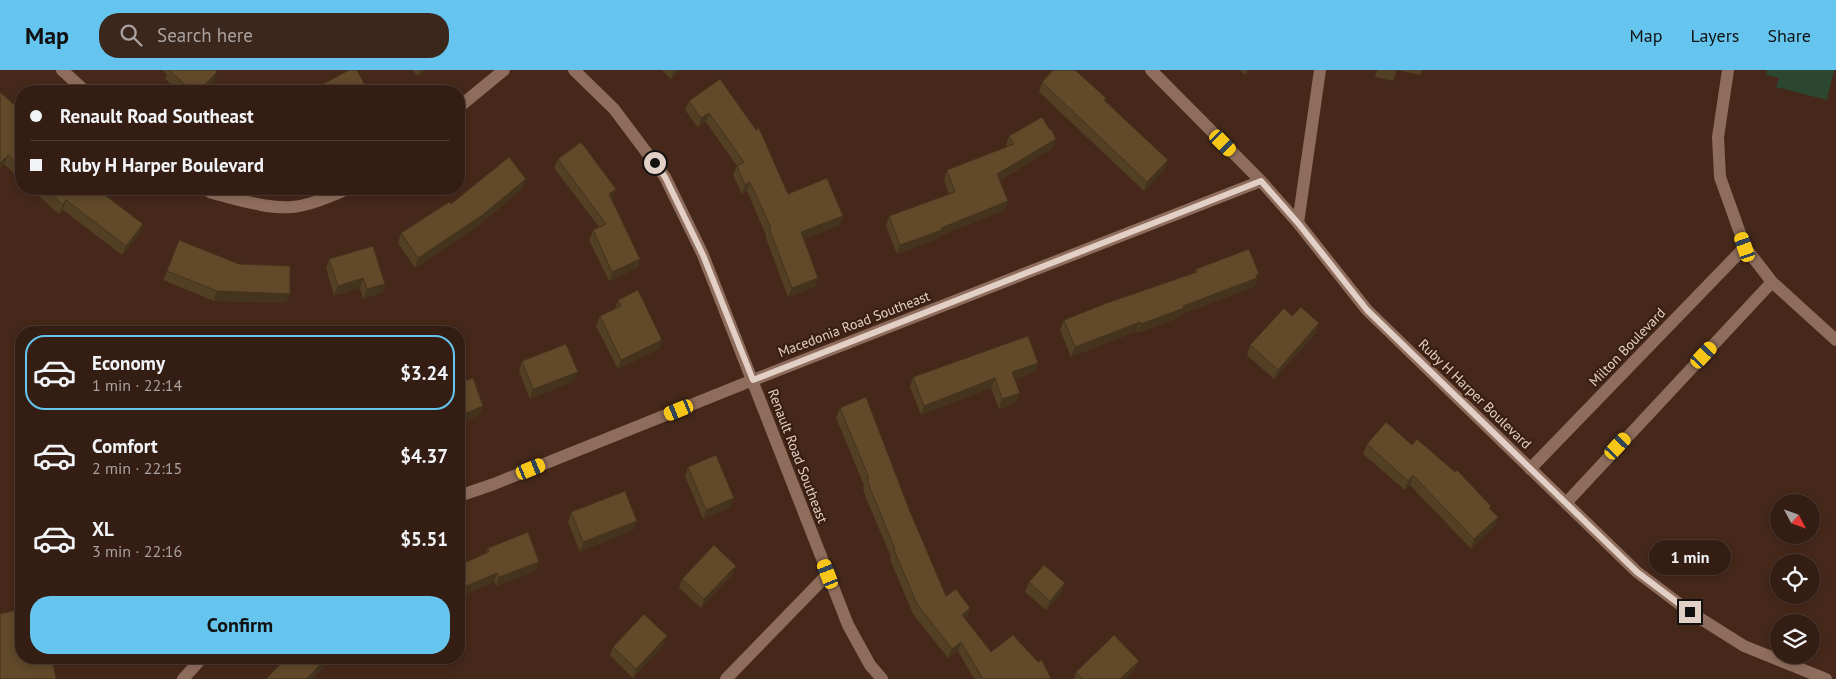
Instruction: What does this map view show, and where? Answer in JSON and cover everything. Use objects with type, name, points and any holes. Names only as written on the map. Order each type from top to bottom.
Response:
[{"type":"street","points":[[62,70],[78,85]]},
{"type":"street","points":[[465,102],[504,70]]},
{"type":"street","name":"Renault Road Southeast","points":[[574,70],[614,109],[665,177],[703,255],[848,625],[870,665],[882,679]]},
{"type":"street","name":"Ruby H Harper Boulevard","points":[[1151,70],[1261,181],[1298,223],[1367,310],[1637,572],[1690,612],[1744,646],[1826,679]]},
{"type":"street","points":[[1298,223],[1320,70]]},
{"type":"street","points":[[1728,70],[1718,137],[1720,177],[1745,247],[1772,282],[1836,340]]},
{"type":"street","name":"Macedonia Road Southeast","points":[[465,494],[1261,181]]},
{"type":"street","points":[[221,195],[269,206],[292,207],[318,202],[334,195]]},
{"type":"street","name":"Milton Boulevard","points":[[1530,468],[1745,247]]},
{"type":"street","points":[[1566,503],[1772,282]]},
{"type":"street","points":[[726,679],[828,574]]},
{"type":"street","points":[[183,679],[197,664]]},
{"type":"green space","points":[[1767,70],[1834,70],[1827,100],[1776,87],[1779,78],[1766,75]]},
{"type":"building","points":[[169,70],[215,70],[217,72],[205,85],[185,85]]},
{"type":"building","points":[[349,70],[357,70],[365,85],[321,85]]},
{"type":"building","points":[[1053,70],[1075,70],[1168,160],[1147,182],[1042,82]]},
{"type":"building","points":[[720,79],[756,130],[759,128],[788,194],[827,178],[843,216],[801,232],[818,278],[792,288],[769,228],[771,228],[750,182],[745,185],[737,166],[744,162],[709,113],[701,118],[689,101]]},
{"type":"building","points":[[0,92],[15,106],[15,161],[8,155],[0,163]]},
{"type":"building","points":[[1042,117],[1056,139],[997,174],[1008,201],[941,228],[942,230],[900,245],[889,216],[955,192],[947,170],[1014,144],[1009,136]]},
{"type":"building","points":[[581,142],[616,189],[609,194],[640,259],[612,272],[593,230],[606,224],[558,159]]},
{"type":"building","points":[[509,157],[526,179],[481,216],[418,258],[401,233],[449,202],[451,204],[462,195],[465,195],[465,193]]},
{"type":"building","points":[[52,195],[105,195],[143,224],[126,246],[66,200],[63,205]]},
{"type":"building","points":[[179,240],[239,264],[290,266],[290,294],[217,291],[167,271]]},
{"type":"building","points":[[373,246],[385,284],[367,289],[363,278],[338,286],[329,259]]},
{"type":"building","points":[[1249,249],[1259,274],[1256,275],[1257,278],[1183,306],[1184,308],[1141,324],[1140,322],[1075,347],[1064,320],[1197,272],[1196,269]]},
{"type":"building","points":[[638,290],[662,340],[621,360],[600,316],[621,306],[618,300]]},
{"type":"building","points":[[1301,307],[1319,323],[1278,370],[1250,345],[1284,308],[1292,316]]},
{"type":"building","points":[[1028,336],[1038,363],[1012,372],[1020,393],[1002,399],[995,378],[924,406],[913,377]]},
{"type":"building","points":[[566,344],[578,372],[533,389],[522,361]]},
{"type":"building","points":[[473,378],[483,406],[465,414],[465,381]]},
{"type":"building","points":[[866,397],[909,509],[946,596],[956,589],[970,608],[962,615],[991,652],[1013,635],[1038,662],[1042,660],[1051,679],[983,679],[961,642],[952,649],[917,604],[894,550],[870,488],[867,478],[869,478],[840,408]]},
{"type":"building","points":[[1386,422],[1412,445],[1417,439],[1455,472],[1457,470],[1491,506],[1489,508],[1498,517],[1474,539],[1413,475],[1408,481],[1367,444]]},
{"type":"building","points":[[716,455],[734,498],[706,510],[688,467]]},
{"type":"building","points":[[625,491],[637,521],[583,542],[571,512]]},
{"type":"building","points":[[528,532],[539,562],[499,577],[497,573],[465,586],[465,562],[489,552],[488,548]]},
{"type":"building","points":[[714,545],[736,566],[704,599],[682,579]]},
{"type":"building","points":[[1044,565],[1065,583],[1050,601],[1029,582]]},
{"type":"building","points":[[15,610],[15,664],[53,664],[56,679],[0,679],[0,614]]},
{"type":"building","points":[[644,614],[667,636],[636,669],[613,647]]},
{"type":"building","points":[[1114,635],[1139,661],[1120,679],[1082,679],[1076,672]]},
{"type":"building","points":[[280,664],[321,664],[306,679],[266,679]]},
{"type":"route","points":[[655,163],[665,177],[703,255],[753,380],[1261,181],[1298,223],[1367,310],[1637,572],[1690,612]]}]
